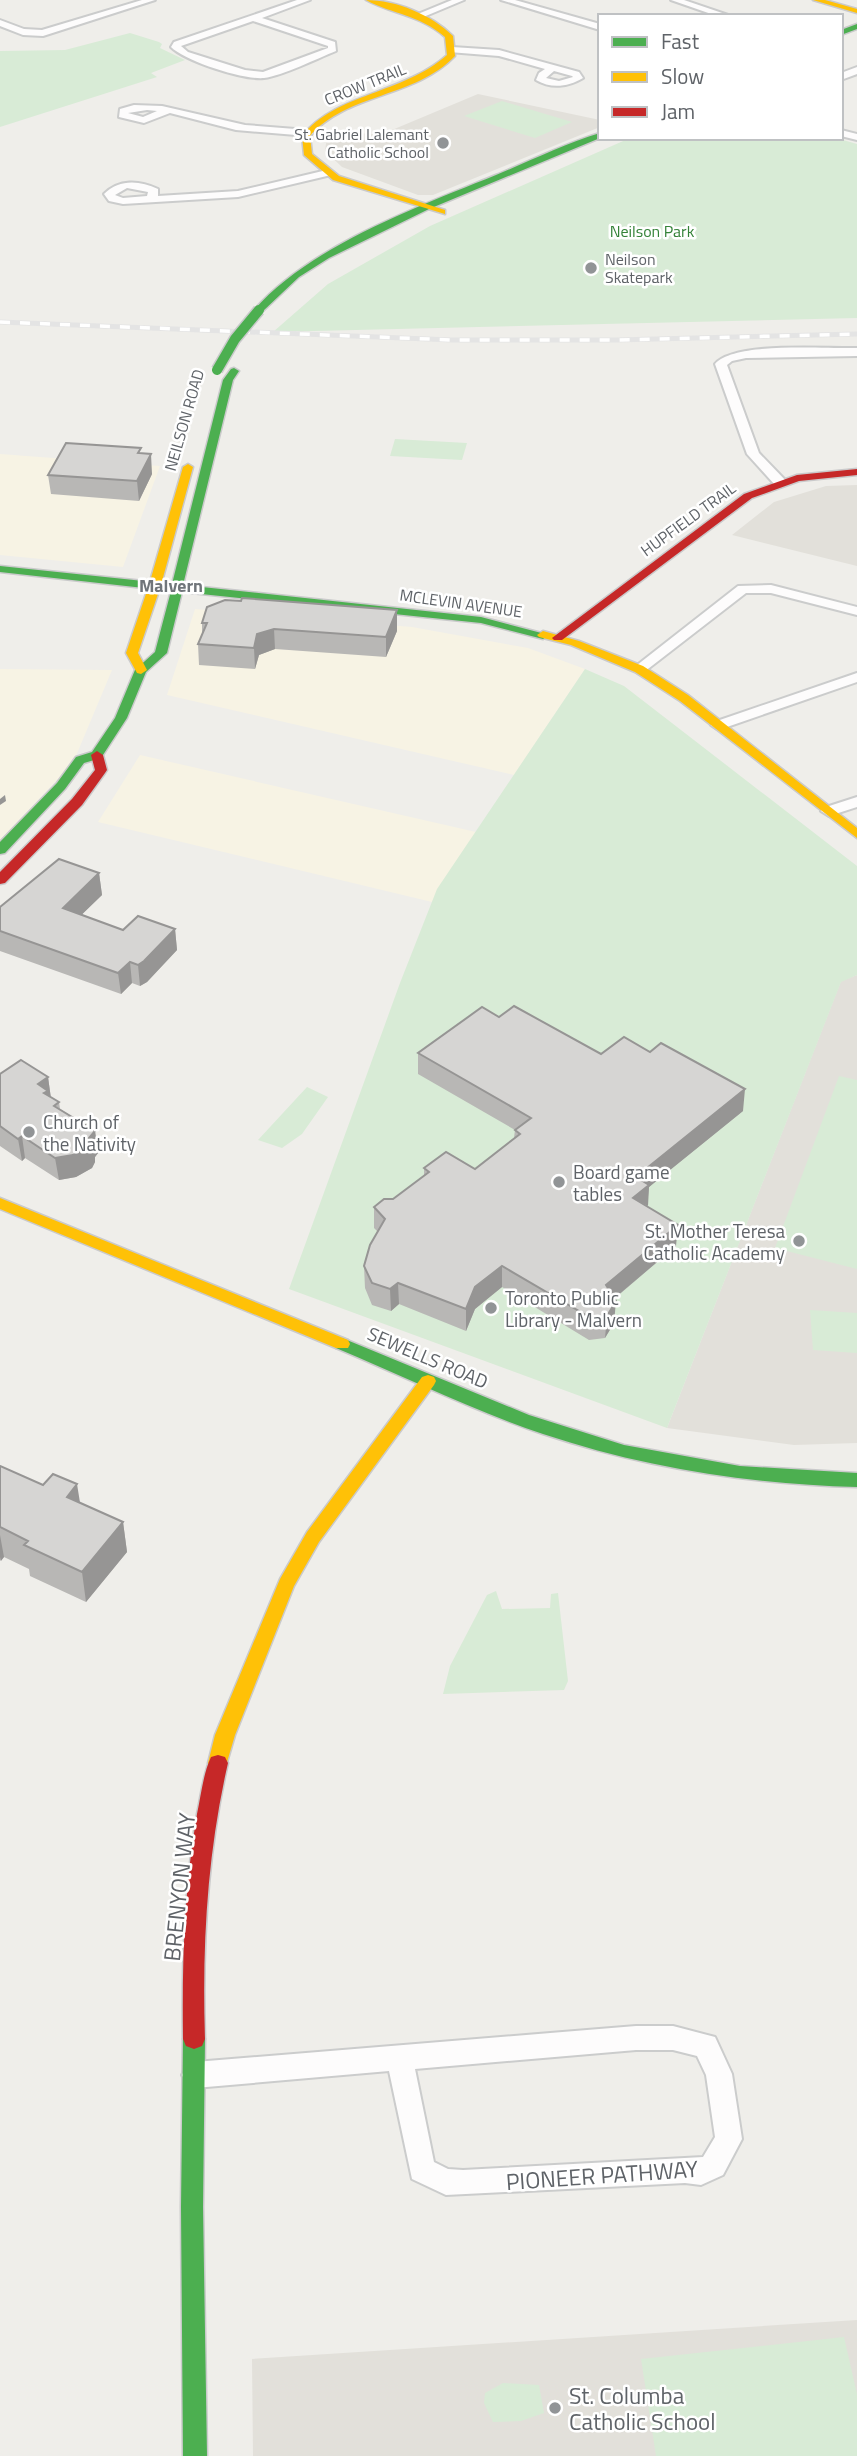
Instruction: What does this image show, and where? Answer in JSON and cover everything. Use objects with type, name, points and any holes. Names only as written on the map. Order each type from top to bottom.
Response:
[{"type":"street","points":[[0,23],[23,32],[43,33],[151,0]]},
{"type":"street","points":[[253,18],[332,44],[333,49],[264,75],[244,73],[185,54],[176,47],[253,18],[306,0]]},
{"type":"street","points":[[370,0],[418,16],[444,31],[449,36],[452,50],[499,53],[551,69]]},
{"type":"street","points":[[418,16],[460,0]]},
{"type":"street","points":[[505,0],[598,26]]},
{"type":"street","points":[[675,0],[720,14]]},
{"type":"street","points":[[817,0],[857,13]]},
{"type":"street","points":[[841,0],[857,4]]},
{"type":"street","name":"CROW TRAIL","points":[[308,133],[335,113],[429,76],[445,65],[452,50]]},
{"type":"street","points":[[167,111],[233,127],[308,133],[308,155],[327,173],[350,184],[442,212]]},
{"type":"street","name":"NEILSON ROAD","points":[[207,398],[217,370],[235,339],[259,310],[296,275],[326,256],[426,207],[598,136]]},
{"type":"street","points":[[152,198],[238,194],[327,173]]},
{"type":"street","name":"NEILSON ROAD","points":[[5,845],[61,786],[80,760],[97,755],[121,718],[141,670],[161,653],[228,380],[252,340],[285,300],[352,255],[479,195],[477,188]]},
{"type":"street","points":[[780,482],[753,454],[721,364],[728,358],[746,354],[857,352]]},
{"type":"street","name":"NEILSON ROAD","points":[[141,670],[132,653],[155,585],[194,447]]},
{"type":"street","name":"HUPFIELD TRAIL","points":[[558,638],[748,496],[780,482],[813,475],[857,471]]},
{"type":"street","name":"MCLEVIN AVENUE","points":[[0,569],[481,620],[558,638],[639,669],[684,698],[857,834]]},
{"type":"street","points":[[639,669],[743,589],[771,589],[857,611]]},
{"type":"street","points":[[719,724],[857,677]]},
{"type":"street","name":"NEILSON ROAD","points":[[0,880],[77,802],[102,771],[97,755]]},
{"type":"street","points":[[829,811],[857,802]]},
{"type":"street","points":[[5,845],[34,847]]},
{"type":"street","name":"SEWELLS ROAD","points":[[0,1203],[548,1429],[629,1454],[695,1466],[788,1478],[857,1480]]},
{"type":"street","name":"BRENYON WAY","points":[[195,2456],[192,2207],[195,2075],[191,1970],[197,1884],[214,1779],[225,1735],[286,1584],[313,1536],[428,1381]]},
{"type":"street","name":"PIONEER PATHWAY","points":[[195,2075],[400,2059],[673,2038],[706,2046],[719,2074],[729,2139],[713,2166],[701,2172],[685,2170],[446,2182],[422,2170],[400,2059]]},
{"type":"shaded area","name":"St. Gabriel Lalemant Catholic School","points":[[478,94],[598,120],[598,128],[433,195],[418,195],[342,167],[325,151],[328,130],[380,135]]},
{"type":"shaded area","points":[[0,454],[160,466],[123,567],[0,555]]},
{"type":"shaded area","points":[[857,485],[857,566],[732,535],[774,502],[826,486]]},
{"type":"shaded area","points":[[195,609],[412,627],[528,648],[585,669],[514,775],[167,695]]},
{"type":"shaded area","points":[[0,669],[112,670],[73,763],[0,840]]},
{"type":"shaded area","points":[[140,755],[476,832],[432,902],[98,822]]},
{"type":"shaded area","name":"St. Mother Teresa Catholic Academy","points":[[857,975],[857,1443],[794,1445],[667,1428],[841,981]]},
{"type":"shaded area","name":"St. Columba Catholic School","points":[[857,2320],[857,2456],[253,2456],[252,2359]]},
{"type":"green space","points":[[130,33],[159,42],[162,44],[160,48],[185,60],[151,73],[157,77],[0,127],[0,51],[65,50]]},
{"type":"green space","points":[[502,101],[572,122],[535,138],[464,116]]},
{"type":"green space","name":"Neilson Park","points":[[625,140],[843,140],[857,144],[857,318],[273,332],[328,284],[430,226]]},
{"type":"green space","points":[[395,439],[467,443],[462,460],[390,456]]},
{"type":"green space","points":[[585,669],[624,686],[857,866],[857,975],[841,982],[667,1428],[289,1289],[437,889]]},
{"type":"green space","points":[[839,1076],[857,1080],[857,1269],[775,1248]]},
{"type":"green space","points":[[307,1087],[328,1097],[302,1134],[282,1148],[258,1140]]},
{"type":"green space","points":[[810,1310],[857,1313],[857,1353],[813,1350]]},
{"type":"green space","points":[[496,1591],[502,1609],[550,1608],[551,1594],[558,1593],[568,1681],[564,1690],[443,1694],[450,1666],[487,1595]]},
{"type":"green space","points":[[844,2337],[857,2394],[857,2456],[656,2456],[641,2359]]},
{"type":"green space","points":[[503,2383],[539,2385],[544,2413],[521,2421],[493,2422],[484,2403],[485,2393]]},
{"type":"building","points":[[66,443],[141,448],[138,453],[151,454],[137,481],[48,475]]},
{"type":"building","points":[[242,598],[397,610],[386,637],[274,629],[257,634],[254,648],[198,644],[207,623],[202,623],[207,607],[225,600],[241,601]]},
{"type":"building","points":[[59,859],[99,873],[63,908],[123,930],[138,916],[175,929],[144,961],[138,965],[130,962],[118,973],[0,931],[0,907]]},
{"type":"building","points":[[514,1006],[601,1054],[624,1037],[650,1052],[661,1043],[745,1089],[636,1177],[649,1185],[633,1198],[678,1225],[606,1285],[616,1301],[607,1316],[591,1318],[502,1266],[475,1287],[466,1309],[398,1283],[390,1289],[372,1283],[364,1266],[370,1245],[385,1219],[374,1207],[384,1199],[393,1199],[429,1172],[424,1168],[446,1152],[475,1169],[520,1134],[515,1130],[531,1118],[418,1053],[482,1007],[499,1017]]},
{"type":"building","name":"Church of the Nativity","points":[[21,1060],[48,1077],[38,1084],[48,1091],[44,1093],[59,1102],[54,1106],[95,1131],[89,1138],[92,1140],[89,1146],[73,1155],[55,1158],[22,1136],[18,1139],[0,1126],[0,1074]]},
{"type":"building","points":[[0,1466],[43,1485],[53,1474],[77,1484],[67,1497],[123,1522],[82,1572],[24,1545],[28,1541],[0,1527]]},
{"type":"railway","points":[[0,322],[452,340],[616,340],[857,334]]},
{"type":"traffic: fast","points":[[843,32],[857,26]]},
{"type":"traffic: fast","points":[[259,310],[296,275],[326,256],[426,207],[598,136]]},
{"type":"traffic: fast","points":[[217,370],[235,339],[259,310]]},
{"type":"traffic: fast","points":[[0,850],[61,786],[80,760],[97,755],[121,718],[141,670],[161,653],[228,380],[234,371]]},
{"type":"traffic: fast","points":[[0,569],[481,620],[543,635]]},
{"type":"traffic: fast","points":[[342,1344],[523,1420],[586,1441],[701,1467],[779,1476],[857,1480]]},
{"type":"traffic: fast","points":[[194,2039],[192,2207],[195,2456]]},
{"type":"traffic: slow","points":[[370,0],[412,13],[440,29],[449,36],[451,56],[416,81],[326,117],[306,136],[308,155],[336,178],[442,212]]},
{"type":"traffic: slow","points":[[817,0],[857,11]]},
{"type":"traffic: slow","points":[[141,670],[132,653],[155,585],[188,467]]},
{"type":"traffic: slow","points":[[543,635],[575,643],[639,669],[684,698],[857,834]]},
{"type":"traffic: slow","points":[[0,1203],[342,1344]]},
{"type":"traffic: slow","points":[[218,1763],[225,1735],[286,1584],[313,1537],[428,1381]]},
{"type":"traffic: jam","points":[[558,638],[748,496],[797,478],[857,472]]},
{"type":"traffic: jam","points":[[0,880],[77,802],[101,770],[97,755]]},
{"type":"traffic: jam","points":[[194,2039],[196,1900],[204,1831],[218,1763]]},
{"type":"place","name":"St. Gabriel Lalemant Catholic School","points":[[443,143]]},
{"type":"place","name":"Neilson Skatepark","points":[[591,268]]},
{"type":"place","name":"Church of the Nativity","points":[[29,1132]]},
{"type":"place","name":"Board game tables","points":[[559,1182]]},
{"type":"place","name":"St. Mother Teresa Catholic Academy","points":[[799,1241]]},
{"type":"place","name":"Toronto Public Library - Malvern","points":[[491,1308]]},
{"type":"place","name":"St. Columba Catholic School","points":[[555,2408]]},
{"type":"district","name":"Malvern","points":[[171,585]]}]
